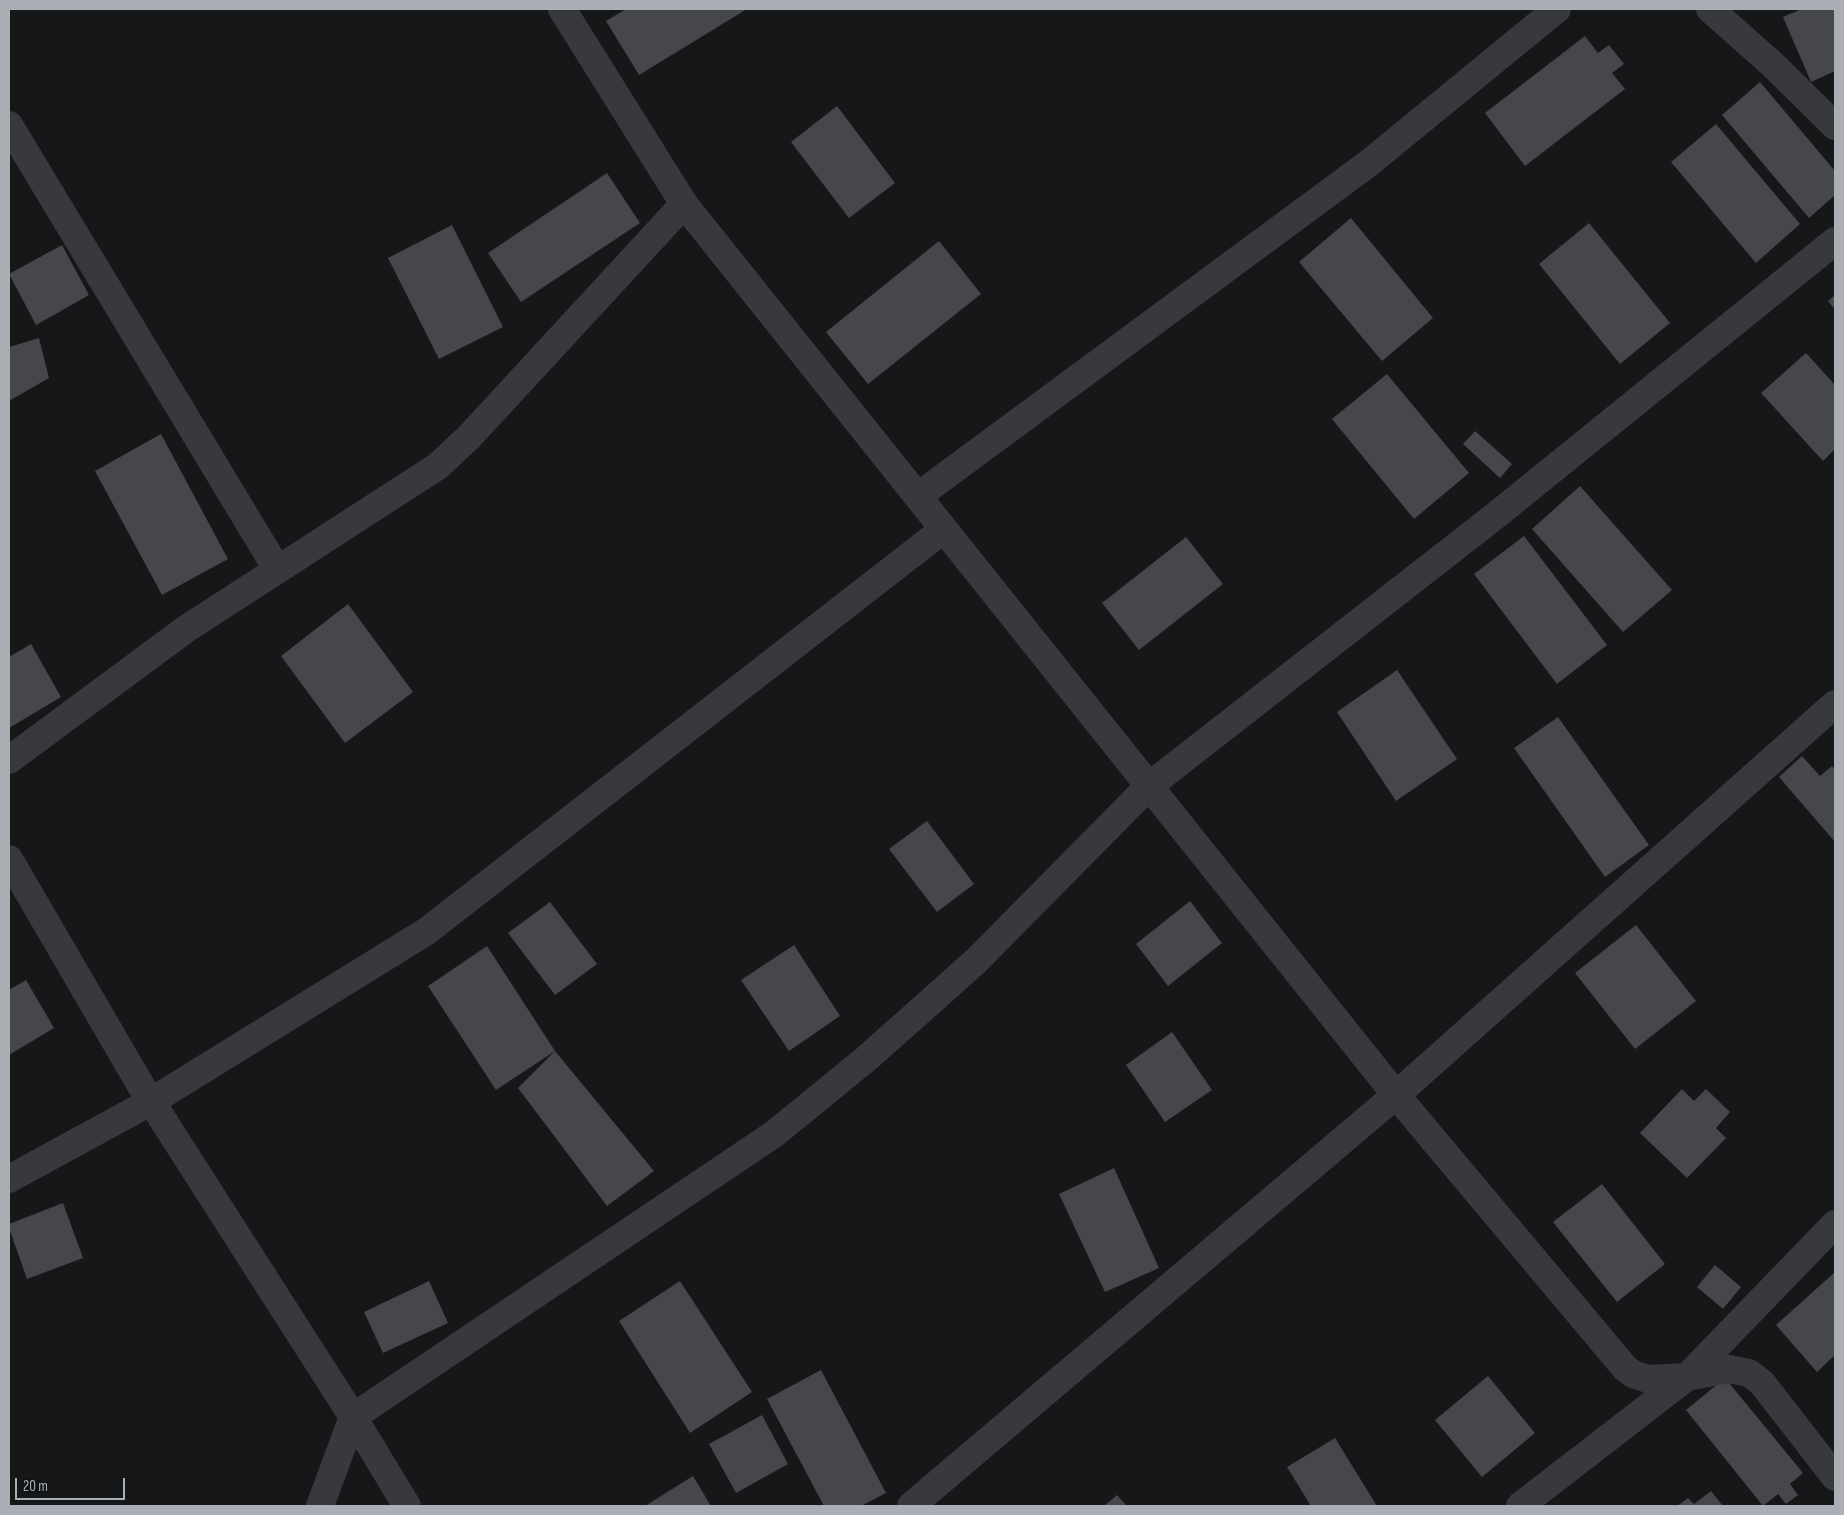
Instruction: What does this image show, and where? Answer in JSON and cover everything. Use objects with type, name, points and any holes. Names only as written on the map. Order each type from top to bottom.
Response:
[{"type":"street","points":[[562,9],[684,204],[1396,1095],[1626,1368],[1633,1374],[1648,1379],[1687,1377],[1729,1369],[1749,1373],[1762,1384],[1835,1477]]},
{"type":"street","points":[[918,496],[1368,163],[1557,9]]},
{"type":"street","points":[[1710,9],[1772,64],[1835,126]]},
{"type":"street","points":[[9,125],[277,569]]},
{"type":"street","points":[[9,760],[186,628],[438,466],[469,438],[684,204]]},
{"type":"street","points":[[320,1506],[353,1417],[774,1134],[866,1058],[975,962],[1149,786],[1495,516],[1835,241]]},
{"type":"street","points":[[9,1179],[152,1102],[427,931],[944,528]]},
{"type":"street","points":[[910,1506],[1396,1095],[1835,704]]},
{"type":"street","points":[[9,859],[152,1102],[353,1417],[407,1506]]},
{"type":"street","points":[[1520,1506],[1687,1377],[1835,1224]]},
{"type":"building","points":[[626,9],[747,9],[639,75],[606,21]]},
{"type":"building","points":[[1802,9],[1835,9],[1835,71],[1811,82],[1783,17]]},
{"type":"building","points":[[1585,36],[1598,53],[1609,45],[1624,64],[1612,73],[1625,89],[1525,166],[1485,113]]},
{"type":"building","points":[[1760,82],[1835,171],[1835,195],[1809,218],[1722,115]]},
{"type":"building","points":[[837,106],[895,183],[849,218],[791,142]]},
{"type":"building","points":[[1716,124],[1800,224],[1756,263],[1671,162]]},
{"type":"building","points":[[607,173],[640,223],[521,302],[488,253]]},
{"type":"building","points":[[1351,218],[1433,318],[1382,361],[1299,262]]},
{"type":"building","points":[[1589,223],[1670,323],[1620,364],[1539,264]]},
{"type":"building","points":[[452,225],[503,327],[439,359],[388,258]]},
{"type":"building","points":[[939,241],[981,294],[868,384],[826,332]]},
{"type":"building","points":[[62,245],[89,295],[36,325],[9,274]]},
{"type":"building","points":[[1835,295],[1835,310],[1828,301]]},
{"type":"building","points":[[39,338],[49,378],[9,401],[9,347]]},
{"type":"building","points":[[1806,353],[1835,385],[1835,449],[1823,461],[1761,393]]},
{"type":"building","points":[[1387,374],[1469,473],[1414,519],[1332,419]]},
{"type":"building","points":[[1475,431],[1512,464],[1500,478],[1463,444]]},
{"type":"building","points":[[161,434],[228,559],[162,595],[95,471]]},
{"type":"building","points":[[1580,486],[1672,590],[1623,632],[1532,529]]},
{"type":"building","points":[[1524,536],[1607,645],[1557,684],[1474,574]]},
{"type":"building","points":[[1186,537],[1223,584],[1139,650],[1102,603]]},
{"type":"building","points":[[348,604],[413,692],[345,743],[281,656]]},
{"type":"building","points":[[31,644],[61,697],[9,728],[9,657]]},
{"type":"building","points":[[1397,670],[1457,759],[1396,801],[1337,712]]},
{"type":"building","points":[[1558,717],[1649,845],[1605,877],[1514,748]]},
{"type":"building","points":[[1802,756],[1820,776],[1832,766],[1835,770],[1835,842],[1779,777]]},
{"type":"building","points":[[927,821],[974,884],[937,912],[889,849]]},
{"type":"building","points":[[1190,901],[1222,943],[1168,986],[1136,944]]},
{"type":"building","points":[[550,902],[597,964],[555,995],[508,933]]},
{"type":"building","points":[[1636,925],[1696,1001],[1635,1049],[1575,973]]},
{"type":"building","points":[[794,945],[840,1016],[789,1051],[741,980]]},
{"type":"building","points":[[487,946],[555,1051],[496,1090],[428,986]]},
{"type":"building","points":[[26,980],[54,1028],[9,1055],[9,990]]},
{"type":"building","points":[[1172,1032],[1212,1090],[1165,1122],[1126,1065]]},
{"type":"building","points":[[555,1051],[654,1171],[607,1206],[518,1088]]},
{"type":"building","points":[[1682,1089],[1694,1101],[1706,1089],[1730,1112],[1716,1128],[1726,1138],[1687,1178],[1640,1133]]},
{"type":"building","points":[[1114,1168],[1159,1268],[1105,1292],[1059,1194]]},
{"type":"building","points":[[1602,1184],[1665,1264],[1617,1302],[1553,1222]]},
{"type":"building","points":[[63,1203],[83,1258],[27,1279],[9,1224]]},
{"type":"building","points":[[1715,1265],[1741,1287],[1723,1309],[1697,1287]]},
{"type":"building","points":[[1835,1272],[1835,1355],[1817,1372],[1776,1325]]},
{"type":"building","points":[[429,1281],[448,1323],[383,1353],[364,1312]]},
{"type":"building","points":[[680,1281],[752,1392],[690,1433],[619,1321]]},
{"type":"building","points":[[821,1370],[886,1493],[861,1506],[824,1506],[767,1399]]},
{"type":"building","points":[[1488,1376],[1535,1433],[1482,1477],[1435,1420]]},
{"type":"building","points":[[1725,1378],[1803,1473],[1790,1484],[1798,1495],[1786,1504],[1778,1494],[1763,1506],[1686,1410]]},
{"type":"building","points":[[762,1415],[788,1464],[736,1493],[709,1444]]},
{"type":"building","points":[[1335,1438],[1377,1506],[1311,1506],[1287,1467]]},
{"type":"building","points":[[693,1476],[711,1506],[645,1506]]},
{"type":"building","points":[[1711,1491],[1723,1506],[1677,1506],[1688,1498],[1694,1504]]},
{"type":"building","points":[[1117,1495],[1127,1506],[1104,1506]]}]
